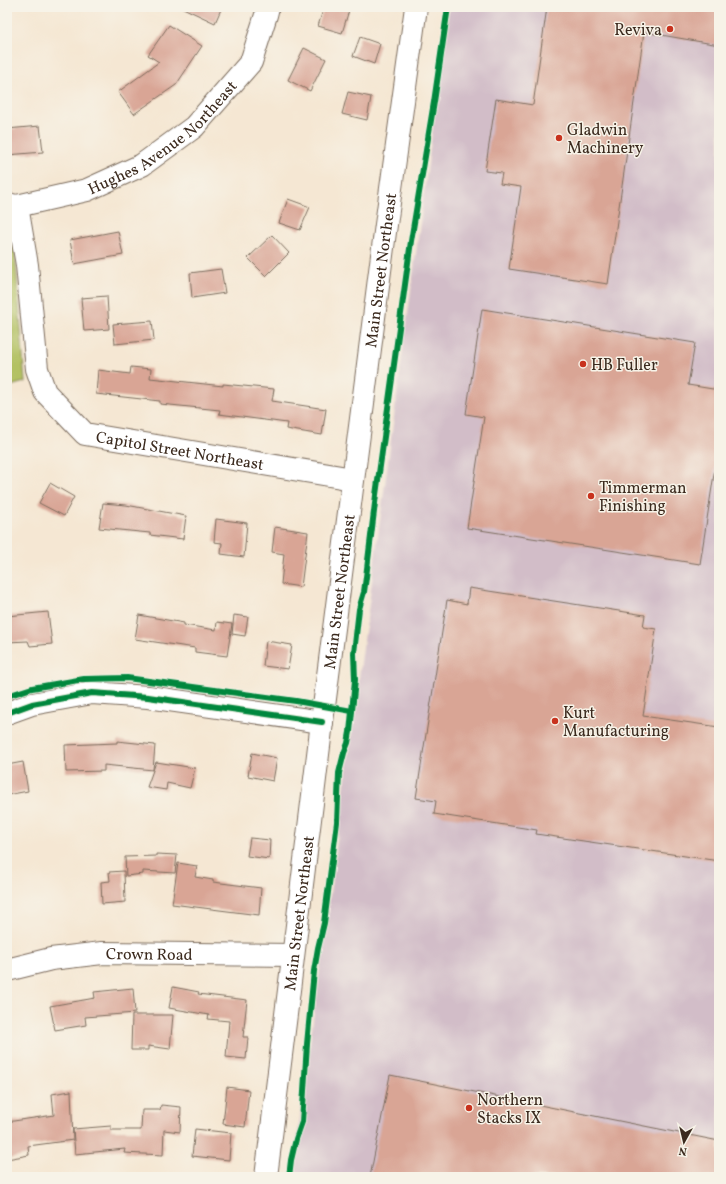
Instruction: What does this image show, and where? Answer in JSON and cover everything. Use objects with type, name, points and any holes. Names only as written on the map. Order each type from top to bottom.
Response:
[{"type":"street","name":"Hughes Avenue Northeast","points":[[12,205],[87,190],[142,165],[194,127],[250,62],[268,7]]},
{"type":"street","name":"Main Street Northeast","points":[[266,1177],[353,479],[416,7]]},
{"type":"street","name":"Capitol Street Northeast","points":[[12,205],[27,265],[37,369],[45,392],[85,434],[353,479]]},
{"type":"street","points":[[7,713],[32,704],[92,693],[148,696],[322,722]]},
{"type":"street","name":"Crown Road","points":[[7,970],[51,959],[102,953],[294,954]]},
{"type":"shaded area","points":[[449,7],[719,7],[719,1177],[292,1177]]},
{"type":"green space","points":[[7,216],[13,223],[25,382],[7,387]]},
{"type":"building","points":[[181,7],[222,7],[215,23]]},
{"type":"building","points":[[324,7],[350,7],[342,33],[318,26]]},
{"type":"building","name":"Gladwin Machinery","points":[[547,7],[719,7],[719,45],[644,32],[608,284],[509,269],[521,187],[500,184],[502,173],[485,171],[496,99],[533,105]]},
{"type":"building","points":[[169,25],[202,46],[176,85],[134,114],[118,92],[159,62],[148,55]]},
{"type":"building","points":[[360,37],[380,44],[374,64],[353,56]]},
{"type":"building","points":[[304,48],[326,59],[310,91],[288,80]]},
{"type":"building","points":[[348,92],[371,97],[367,120],[342,114]]},
{"type":"building","points":[[40,126],[43,152],[7,155],[7,129]]},
{"type":"building","points":[[288,199],[310,207],[300,230],[279,223]]},
{"type":"building","points":[[118,231],[123,255],[74,264],[70,240]]},
{"type":"building","points":[[272,235],[289,253],[266,276],[248,258]]},
{"type":"building","points":[[221,269],[225,293],[192,298],[190,273]]},
{"type":"building","points":[[107,296],[109,329],[84,331],[81,298]]},
{"type":"building","points":[[482,309],[695,343],[688,385],[719,390],[719,442],[700,564],[467,528],[484,417],[466,414]]},
{"type":"building","points":[[152,321],[154,340],[115,344],[113,324]]},
{"type":"building","points":[[131,367],[151,369],[150,378],[223,386],[223,384],[274,389],[272,401],[326,409],[322,435],[286,429],[287,423],[219,414],[220,410],[160,404],[160,401],[96,394],[98,370],[130,374]]},
{"type":"building","points":[[50,483],[74,497],[64,516],[39,503]]},
{"type":"building","points":[[103,503],[126,505],[186,516],[183,539],[150,535],[150,533],[99,528]]},
{"type":"building","points":[[216,519],[247,523],[244,557],[221,554],[222,543],[214,542]]},
{"type":"building","points":[[275,527],[308,532],[301,587],[281,584],[284,554],[272,552]]},
{"type":"building","name":"Kurt Manufacturing","points":[[469,588],[645,615],[643,627],[656,629],[643,716],[719,727],[719,861],[536,834],[537,830],[434,814],[436,801],[416,798],[447,600],[467,604]]},
{"type":"building","points":[[48,612],[52,644],[30,646],[28,641],[7,642],[7,616]]},
{"type":"building","points":[[139,615],[184,623],[184,625],[216,630],[217,622],[232,624],[227,656],[195,652],[195,648],[135,639]]},
{"type":"building","points":[[234,615],[248,617],[245,636],[232,634]]},
{"type":"building","points":[[266,641],[292,645],[288,669],[263,666]]},
{"type":"building","points":[[117,741],[155,745],[153,770],[104,765],[104,771],[66,772],[65,745],[117,743]]},
{"type":"building","points":[[252,753],[277,758],[273,781],[248,776]]},
{"type":"building","points":[[23,762],[28,791],[7,795],[7,765]]},
{"type":"building","points":[[156,762],[195,768],[190,788],[167,783],[166,790],[147,787]]},
{"type":"building","points":[[250,838],[270,840],[269,859],[247,856]]},
{"type":"building","points":[[156,854],[177,855],[175,873],[143,871],[143,874],[126,876],[125,857],[156,856]]},
{"type":"building","points":[[178,863],[197,866],[195,877],[213,880],[213,882],[261,888],[259,915],[172,904]]},
{"type":"building","points":[[124,871],[125,902],[102,904],[101,882],[110,881],[109,872]]},
{"type":"building","points":[[173,987],[199,992],[198,994],[247,1000],[243,1037],[248,1037],[246,1059],[226,1057],[229,1021],[208,1019],[209,1015],[169,1008]]},
{"type":"building","points":[[133,988],[135,1013],[85,1017],[86,1025],[55,1030],[50,1006],[95,998],[94,992]]},
{"type":"building","points":[[132,1015],[173,1015],[170,1049],[148,1046],[148,1050],[131,1050]]},
{"type":"building","name":"Northern Stacks IX","points":[[390,1075],[719,1141],[719,1168],[717,1177],[370,1177]]},
{"type":"building","points":[[227,1087],[249,1090],[245,1127],[223,1124]]},
{"type":"building","points":[[71,1091],[73,1140],[28,1146],[29,1155],[7,1159],[7,1122],[54,1115],[52,1094]]},
{"type":"building","points":[[161,1105],[181,1107],[180,1132],[164,1130],[163,1155],[124,1153],[125,1149],[75,1154],[73,1129],[111,1126],[111,1130],[141,1130],[142,1110],[160,1110]]},
{"type":"building","points":[[195,1129],[231,1133],[229,1160],[192,1156]]},
{"type":"cycle path","points":[[289,1177],[291,1160],[302,1122],[314,971],[324,923],[337,822],[339,773],[350,732],[355,680],[354,653],[359,609],[364,592],[411,241],[448,7]]},
{"type":"cycle path","points":[[7,696],[32,688],[84,679],[127,678],[296,701],[352,711]]},
{"type":"cycle path","points":[[7,713],[32,704],[92,693],[148,697],[322,722]]},
{"type":"place","name":"Reviva","points":[[670,29]]},
{"type":"place","name":"Gladwin Machinery","points":[[559,138]]},
{"type":"place","name":"HB Fuller","points":[[583,364]]},
{"type":"place","name":"Timmerman Finishing","points":[[591,496]]},
{"type":"place","name":"Kurt Manufacturing","points":[[555,721]]},
{"type":"place","name":"Northern Stacks IX","points":[[469,1108]]}]
